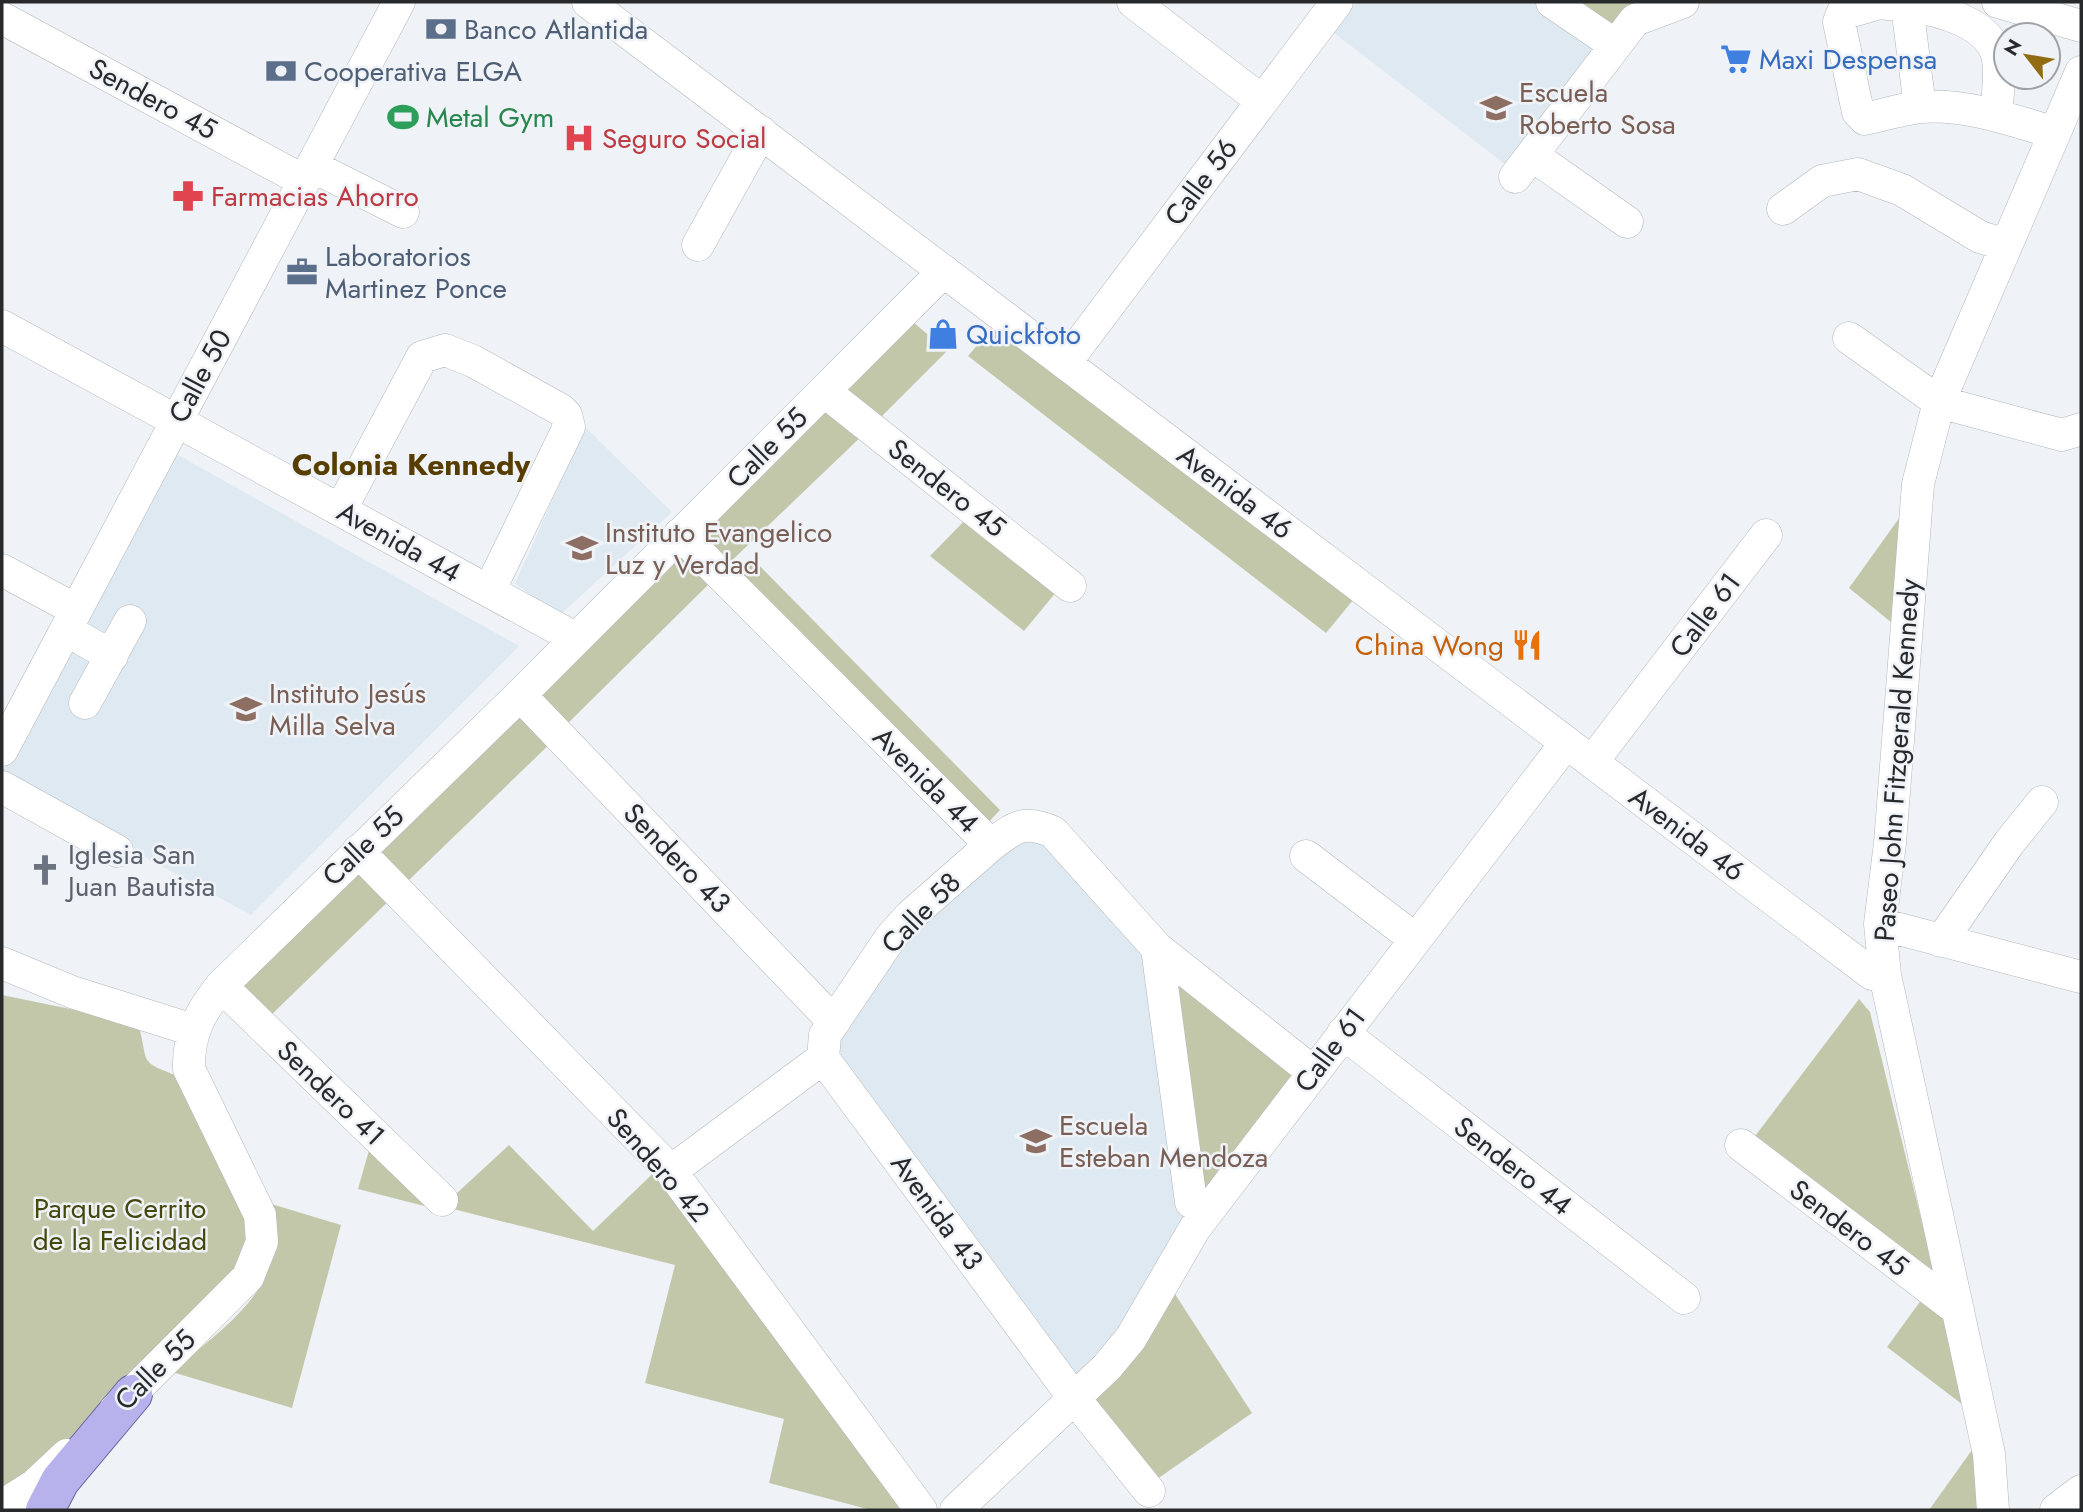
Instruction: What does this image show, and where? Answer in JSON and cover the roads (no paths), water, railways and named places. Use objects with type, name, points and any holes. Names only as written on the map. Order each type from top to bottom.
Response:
[{"type":"main road","points":[[35,1502],[60,1481],[133,1394]]},
{"type":"street","name":"Calle 50","points":[[2,750],[399,2]]},
{"type":"street","name":"Avenida 46","points":[[588,2],[1872,974],[1885,975]]},
{"type":"street","points":[[1133,2],[1262,101]]},
{"type":"street","name":"Calle 56","points":[[1065,363],[1337,2]]},
{"type":"street","points":[[1552,2],[1615,45]]},
{"type":"street","points":[[1627,222],[1523,166],[1635,20],[1684,2]]},
{"type":"street","points":[[1996,115],[1998,60],[1987,37],[1964,22],[1929,8],[1880,3],[1842,14],[1839,22],[1858,112],[1865,118],[1920,107],[1996,115],[2055,133]]},
{"type":"street","points":[[2011,4],[2081,26]]},
{"type":"street","points":[[1908,6],[1920,107]]},
{"type":"street","name":"Sendero 45","points":[[2,18],[308,173],[403,212]]},
{"type":"street","name":"Paseo John Fitzgerald Kennedy","points":[[1993,1510],[1989,1454],[1885,975],[1880,924],[1890,843],[1918,484],[1939,402],[2081,72]]},
{"type":"street","points":[[698,245],[761,132]]},
{"type":"street","points":[[1783,209],[1822,181],[1858,174],[1902,190],[1980,237],[2007,245]]},
{"type":"street","name":"Calle 55","points":[[2,1506],[35,1502],[74,1448],[133,1394],[248,1277],[262,1242],[260,1214],[188,1069],[193,1030],[205,1007],[221,986],[520,695],[944,271]]},
{"type":"street","name":"Avenida 44","points":[[2,326],[575,638]]},
{"type":"street","points":[[1849,338],[1939,402],[2062,435],[2081,429]]},
{"type":"street","points":[[341,509],[422,356],[445,350],[473,361],[561,410],[566,415],[569,427],[489,591]]},
{"type":"street","name":"Sendero 45","points":[[824,391],[1070,586]]},
{"type":"street","name":"Avenida 44","points":[[680,534],[991,845],[1015,827],[1035,824],[1053,832],[1157,948],[1313,1072]]},
{"type":"street","name":"Calle 61","points":[[1592,762],[1766,535]]},
{"type":"street","points":[[2,570],[71,620],[112,656]]},
{"type":"street","points":[[85,703],[130,621]]},
{"type":"street","name":"Sendero 43","points":[[520,695],[834,1021]]},
{"type":"street","name":"Calle 61","points":[[956,1510],[1074,1398],[1131,1338],[1195,1228],[1566,743]]},
{"type":"street","points":[[2,787],[117,851]]},
{"type":"street","points":[[1941,941],[2009,843],[2042,802]]},
{"type":"street","name":"Calle 58","points":[[834,1021],[891,937],[910,916],[991,845]]},
{"type":"street","name":"Sendero 42","points":[[358,851],[671,1171],[921,1510]]},
{"type":"street","points":[[1306,856],[1415,939]]},
{"type":"street","points":[[1880,924],[2081,977]]},
{"type":"street","points":[[1157,948],[1191,1202]]},
{"type":"street","points":[[2,964],[72,992],[193,1030]]},
{"type":"street","name":"Sendero 41","points":[[221,986],[442,1200]]},
{"type":"street","points":[[671,1171],[822,1058],[825,1035],[834,1021]]},
{"type":"street","name":"Sendero 44","points":[[1343,1033],[1684,1298]]},
{"type":"street","name":"Avenida 43","points":[[822,1058],[1074,1398]]},
{"type":"street","name":"Sendero 45","points":[[1741,1145],[1958,1310]]},
{"type":"street","points":[[1074,1398],[1149,1491]]},
{"type":"street","points":[[2056,1510],[2081,1491]]},
{"type":"place","name":"Banco Atlantida","points":[[441,29]]},
{"type":"place","name":"Maxi Despensa","points":[[1736,59]]},
{"type":"place","name":"Cooperativa ELGA","points":[[281,71]]},
{"type":"place","name":"Escuela Roberto Sosa","points":[[1496,108]]},
{"type":"place","name":"Metal Gym","points":[[403,117]]},
{"type":"place","name":"Seguro Social","points":[[579,138]]},
{"type":"place","name":"Farmacias Ahorro","points":[[188,196]]},
{"type":"place","name":"Laboratorios Martinez Ponce","points":[[302,272]]},
{"type":"place","name":"Quickfoto","points":[[943,334]]},
{"type":"place","name":"Instituto Evangelico Luz y Verdad","points":[[582,548]]},
{"type":"place","name":"China Wong","points":[[1527,645]]},
{"type":"place","name":"Instituto Jesús Milla Selva","points":[[246,709]]},
{"type":"place","name":"Iglesia San Juan Bautista","points":[[45,870]]},
{"type":"place","name":"Escuela Esteban Mendoza","points":[[1036,1141]]},
{"type":"district","name":"Colonia Kennedy","points":[[411,464]]},
{"type":"park label","name":"Parque Cerrito de la Felicidad","points":[[120,1224]]}]
